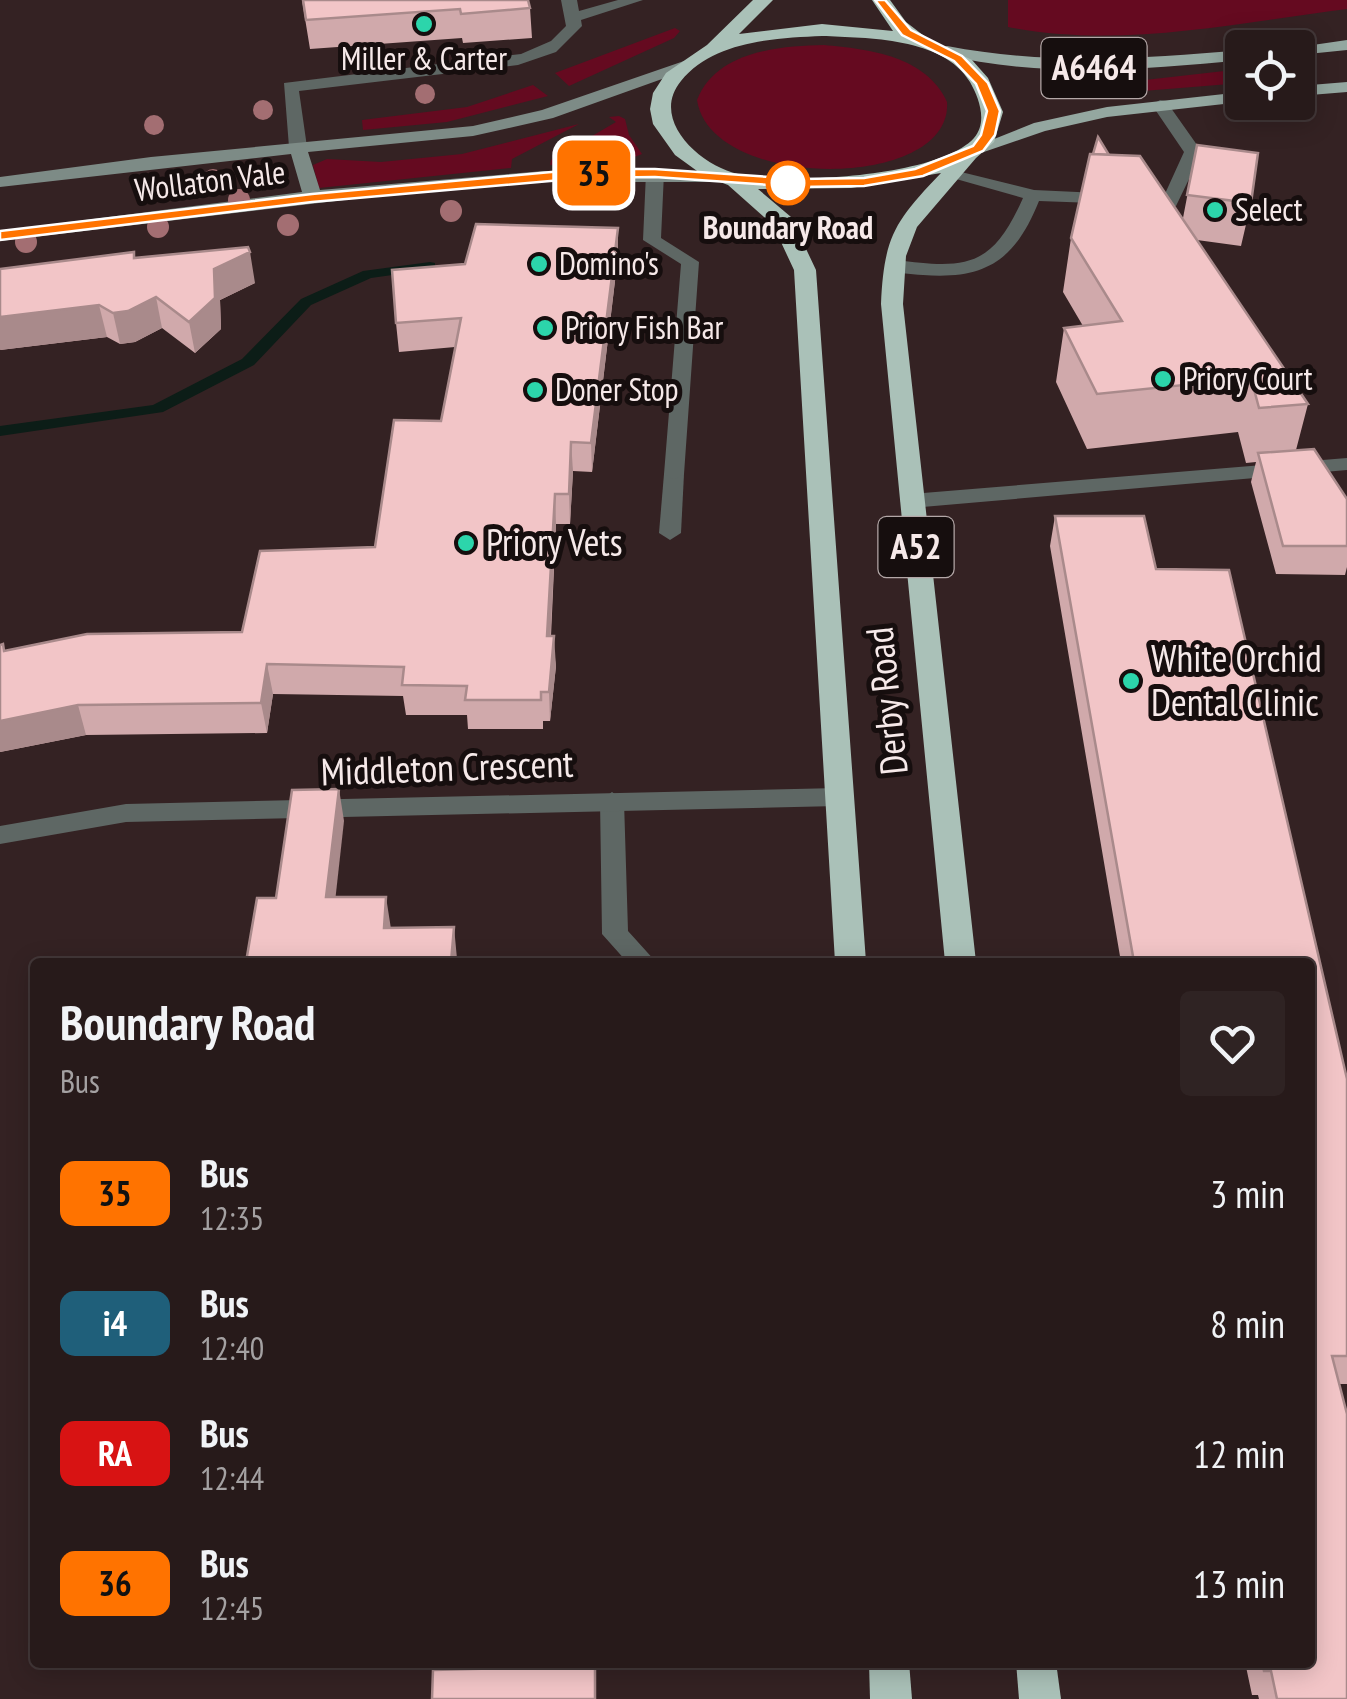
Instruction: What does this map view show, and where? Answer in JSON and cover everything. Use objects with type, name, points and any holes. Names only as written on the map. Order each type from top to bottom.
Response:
[{"type":"highway","points":[[709,53],[764,0]]},
{"type":"highway","name":"A52","points":[[881,0],[899,26],[974,72],[990,98],[993,122],[966,159]]},
{"type":"highway","points":[[684,66],[750,39],[804,31],[865,34],[939,49]]},
{"type":"highway","name":"A52","points":[[684,66],[663,91],[660,102],[664,129],[691,157],[731,179]]},
{"type":"highway","points":[[731,179],[864,182],[918,173],[966,159]]},
{"type":"highway","name":"Derby Road","points":[[961,958],[893,325],[894,266],[902,236],[916,213],[966,159]]},
{"type":"highway","name":"Derby Road","points":[[731,179],[783,222],[805,270],[850,958]]},
{"type":"highway","points":[[889,1668],[891,1699]]},
{"type":"highway","points":[[1037,1668],[1040,1699]]},
{"type":"main road","points":[[1315,48],[1347,45]]},
{"type":"main road","name":"A6464","points":[[939,49],[1006,64],[1073,68],[1225,56]]},
{"type":"main road","points":[[1315,89],[1347,86]]},
{"type":"main road","name":"A6464","points":[[966,159],[1040,127],[1107,112],[1225,99]]},
{"type":"street","points":[[312,198],[298,147],[290,87],[518,60],[561,44],[574,26],[572,9],[635,0]]},
{"type":"street","name":"Wollaton Vale","points":[[0,182],[473,131],[548,114],[684,66]]},
{"type":"street","points":[[966,159],[1033,195],[1078,194],[1170,202],[1193,152],[1160,105]]},
{"type":"street","points":[[655,173],[652,240],[690,262],[670,533]]},
{"type":"street","name":"Wollaton Vale","points":[[0,236],[312,198],[552,176],[655,173],[731,179]]},
{"type":"street","points":[[894,266],[940,272],[974,268],[1009,244],[1033,195]]},
{"type":"street","points":[[910,501],[1347,464]]},
{"type":"street","name":"Middleton Crescent","points":[[0,834],[126,813],[838,797]]},
{"type":"street","points":[[612,800],[615,934],[638,958]]},
{"type":"shaded area","points":[[1008,0],[1347,0],[1347,9],[1178,32],[1092,35],[1008,27]]},
{"type":"shaded area","points":[[675,28],[680,31],[674,38],[569,86],[555,73]]},
{"type":"shaded area","points":[[824,45],[877,53],[925,74],[947,102],[939,131],[912,152],[874,165],[830,169],[784,165],[743,152],[712,130],[697,100],[719,71],[751,54]]},
{"type":"shaded area","points":[[1225,71],[1225,84],[1143,91],[1136,81]]},
{"type":"shaded area","points":[[533,85],[548,96],[447,122],[363,130],[362,120],[467,107]]},
{"type":"shaded area","points":[[609,117],[625,119],[629,135],[642,154],[550,165],[551,160],[616,122]]},
{"type":"shaded area","points":[[579,124],[512,159],[511,168],[319,188],[313,165],[327,159],[381,162],[462,154]]},
{"type":"building","points":[[303,0],[528,0],[530,8],[306,20]]},
{"type":"building","points":[[1098,137],[1109,155],[1093,154]]},
{"type":"building","points":[[1197,145],[1258,153],[1251,203],[1187,195]]},
{"type":"building","points":[[1090,154],[1140,156],[1308,404],[1259,408],[1251,378],[1097,394],[1064,328],[1122,321],[1071,238]]},
{"type":"building","points":[[476,224],[618,228],[591,443],[571,442],[569,494],[555,494],[547,636],[554,636],[549,692],[541,692],[541,700],[465,700],[467,686],[402,685],[404,667],[267,664],[261,703],[78,705],[0,721],[0,645],[3,644],[4,651],[87,634],[242,632],[260,551],[375,547],[394,420],[441,421],[461,318],[396,323],[392,270],[465,264]]},
{"type":"building","points":[[248,247],[250,252],[214,269],[215,298],[189,322],[156,297],[128,311],[113,313],[99,305],[0,317],[0,269],[134,252],[134,258]]},
{"type":"building","points":[[1314,449],[1347,499],[1347,546],[1283,546],[1258,453]]},
{"type":"building","points":[[1055,516],[1144,516],[1156,569],[1229,570],[1347,1079],[1347,1356],[1332,1356],[1347,1414],[1347,1699],[1277,1699],[1271,1671],[1263,1668],[1315,1668],[1315,958],[1133,958]]},
{"type":"building","points":[[339,789],[326,897],[386,897],[384,928],[454,927],[451,958],[247,958],[257,898],[276,898],[292,790]]},
{"type":"building","points":[[595,1668],[595,1699],[432,1699],[433,1670]]},
{"type":"waterway","points":[[0,431],[157,409],[248,362],[306,302],[368,274],[430,266]]},
{"type":"bus line","name":"35","points":[[0,236],[312,198],[615,172],[800,183],[864,182],[918,173],[967,155],[978,148],[993,122],[994,111],[982,83],[958,58],[906,33],[881,0]]},
{"type":"place","name":"Miller & Carter","points":[[424,24]]},
{"type":"place","name":"Boundary Road","points":[[788,183]]},
{"type":"place","name":"Select","points":[[1215,210]]},
{"type":"place","name":"Domino's","points":[[539,264]]},
{"type":"place","name":"Priory Fish Bar","points":[[545,328]]},
{"type":"place","name":"Priory Court","points":[[1163,379]]},
{"type":"place","name":"Doner Stop","points":[[535,390]]},
{"type":"place","name":"Priory Vets","points":[[466,543]]},
{"type":"place","name":"White Orchid Dental Clinic","points":[[1131,681]]}]
